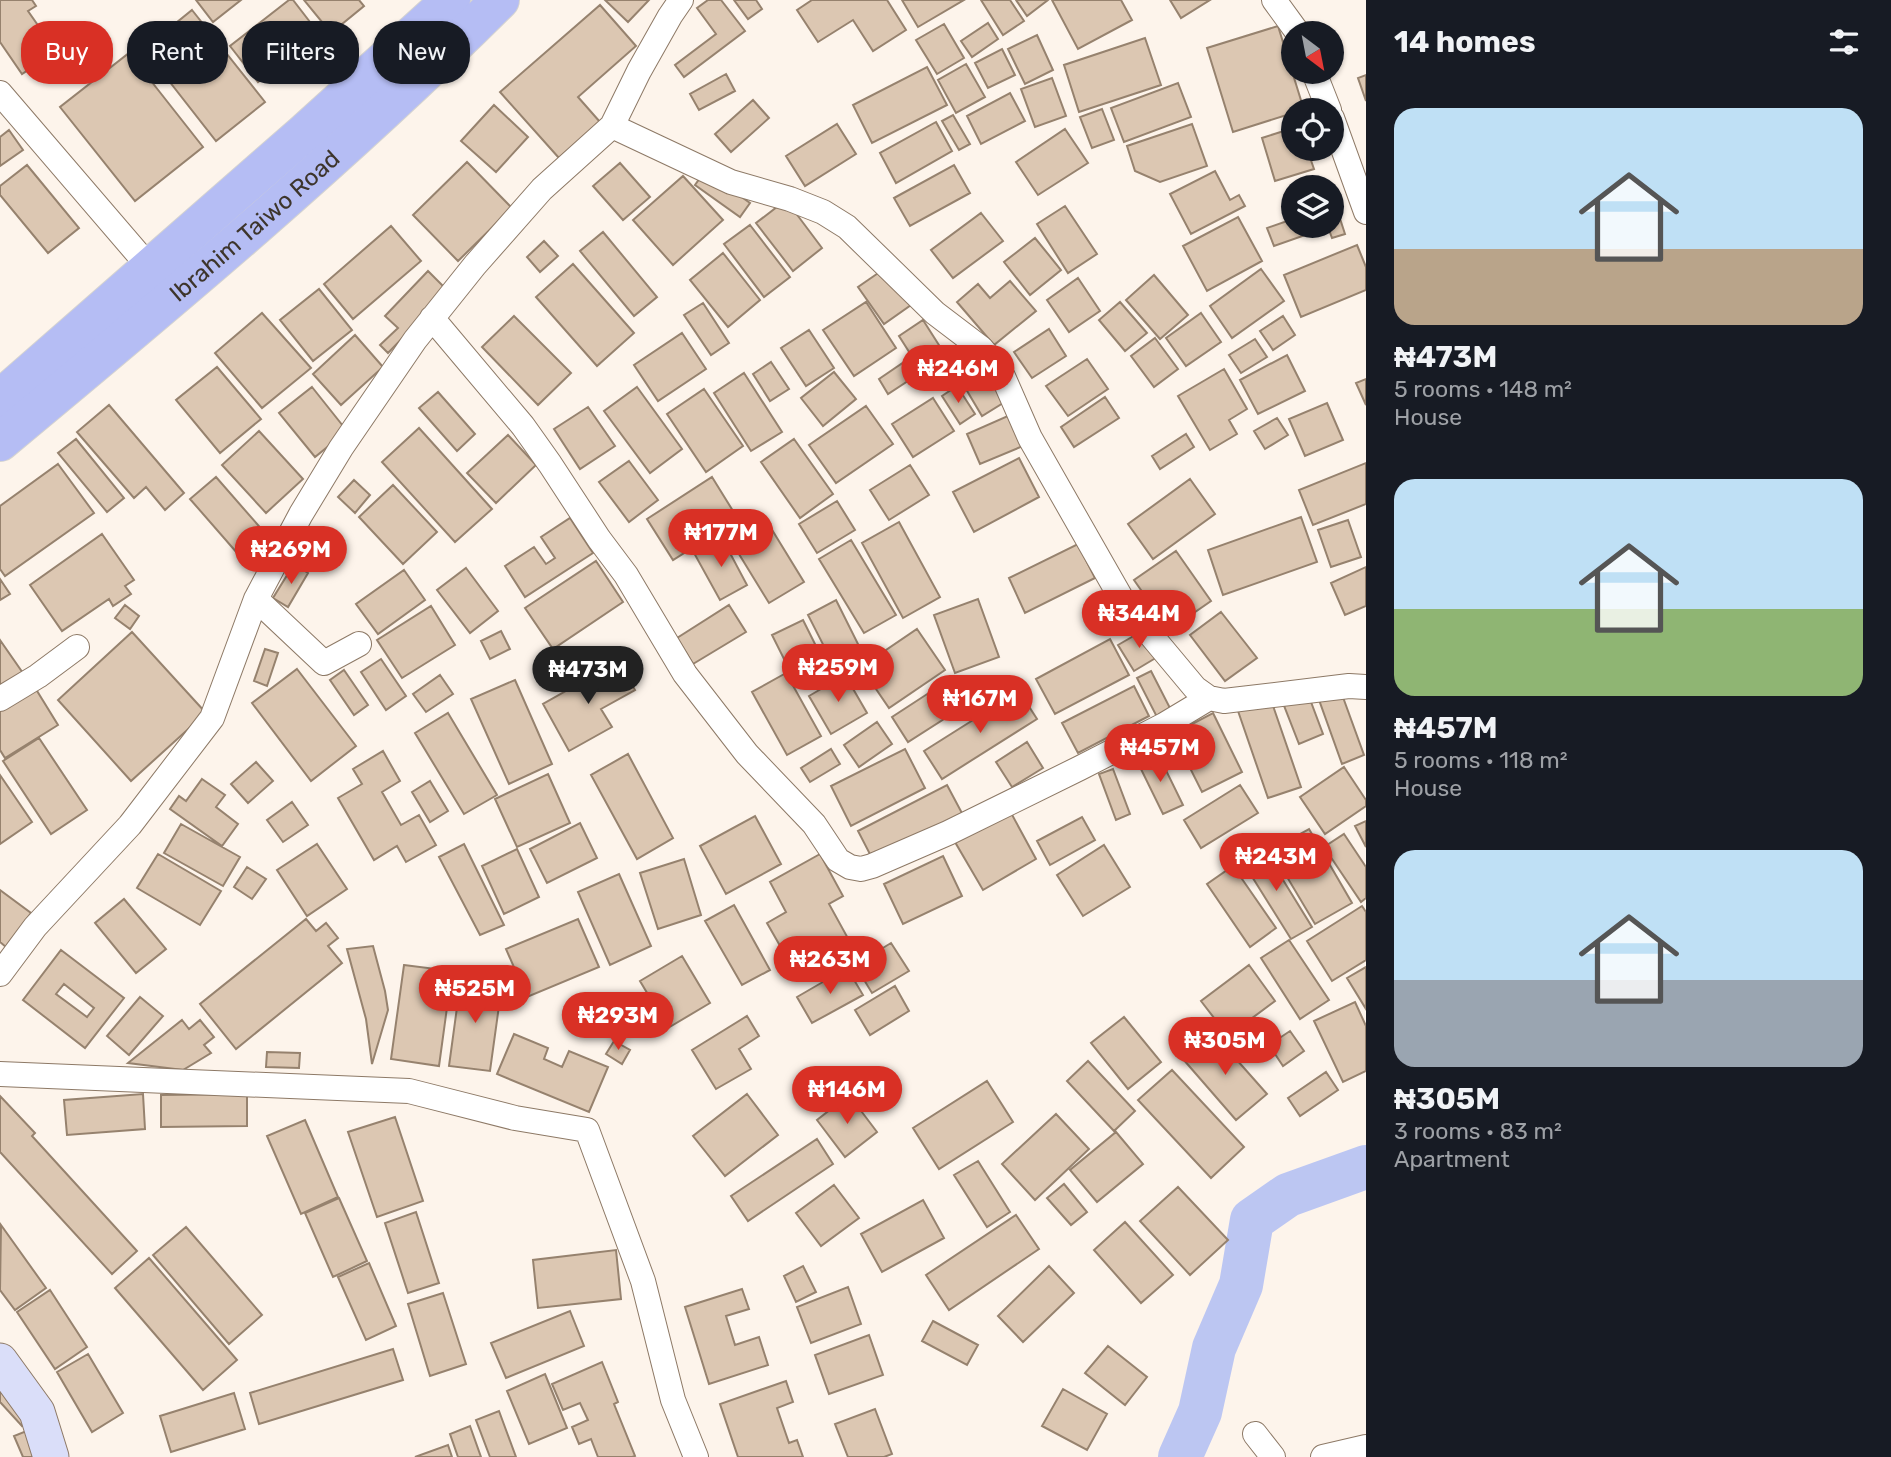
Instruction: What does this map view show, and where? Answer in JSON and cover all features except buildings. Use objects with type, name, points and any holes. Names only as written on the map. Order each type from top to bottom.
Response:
[{"type":"main road","name":"Ibrahim Taiwo Road","points":[[0,399],[151,269],[451,0]]},
{"type":"main road","name":"Ibrahim Taiwo Road","points":[[0,442],[150,318],[337,155],[500,0]]},
{"type":"street","points":[[0,974],[35,927],[130,825],[212,718],[256,599],[341,448],[432,318],[475,265],[542,188],[612,125],[645,60],[681,0]]},
{"type":"street","points":[[1273,0],[1289,21]]},
{"type":"street","points":[[0,93],[151,269]]},
{"type":"street","points":[[612,125],[731,182],[790,199],[822,212],[847,227],[935,313],[981,348],[1001,372],[1030,438],[1124,603],[1195,688],[1209,698],[1224,701],[1349,686],[1366,687]]},
{"type":"street","points":[[1344,151],[1366,212]]},
{"type":"street","points":[[432,318],[523,426],[626,575],[685,674],[747,754],[814,824],[838,860],[850,867],[860,869],[872,866],[948,833],[1164,725],[1209,698]]},
{"type":"street","points":[[256,599],[324,663],[359,644]]},
{"type":"street","points":[[0,699],[38,676],[77,646]]},
{"type":"street","points":[[0,1074],[409,1091],[515,1118],[587,1130],[643,1281],[673,1400],[696,1457]]},
{"type":"street","points":[[0,1362],[37,1412],[51,1457]]},
{"type":"street","points":[[1255,1434],[1273,1457]]},
{"type":"street","points":[[1324,1457],[1366,1447]]},
{"type":"waterway","points":[[1180,1457],[1200,1412],[1214,1348],[1241,1285],[1252,1220],[1288,1195],[1366,1167]]}]
